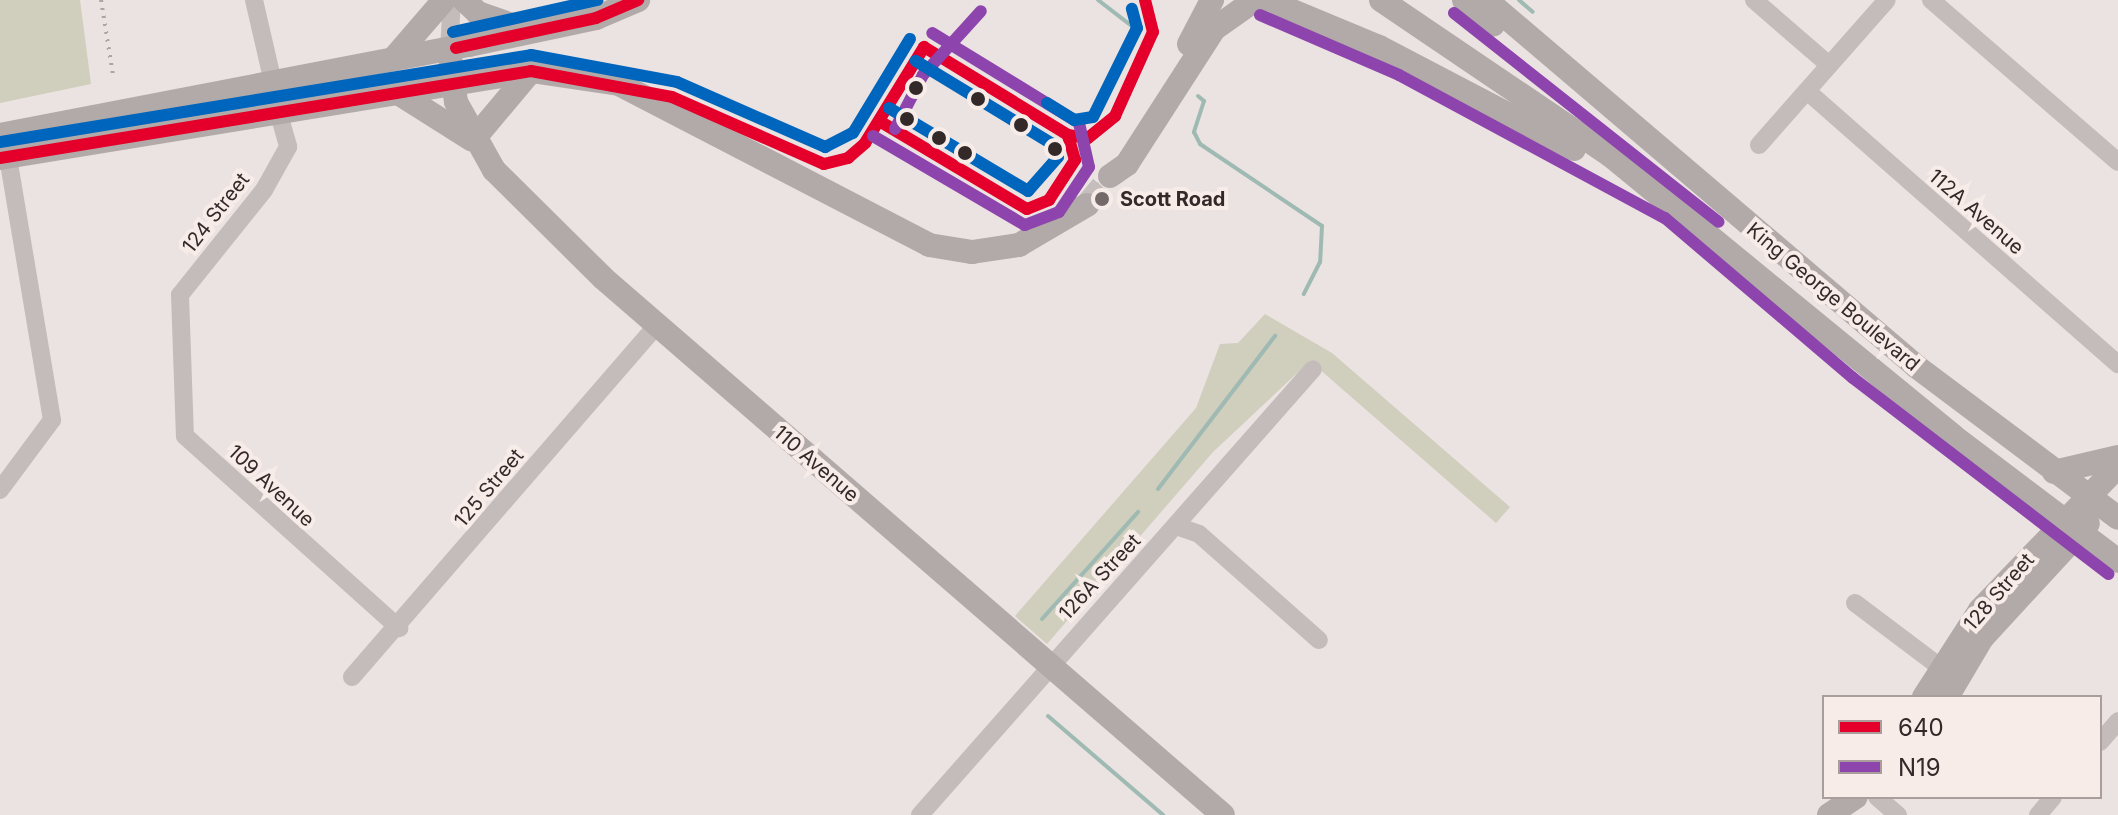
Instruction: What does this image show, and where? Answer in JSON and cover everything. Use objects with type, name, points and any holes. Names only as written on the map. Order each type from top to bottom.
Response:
[{"type":"main road","points":[[394,58],[444,0]]},
{"type":"main road","points":[[464,0],[478,13],[532,32]]},
{"type":"main road","points":[[3,150],[272,78],[532,32],[638,0]]},
{"type":"main road","points":[[1212,0],[1107,181],[1127,164],[1214,29],[1255,0]]},
{"type":"main road","points":[[1266,0],[1420,68],[1674,205]]},
{"type":"main road","name":"King George Boulevard","points":[[1381,0],[1674,205],[2118,561]]},
{"type":"main road","points":[[1464,0],[1673,162]]},
{"type":"main road","name":"King George Boulevard","points":[[1486,0],[1673,162],[2054,472],[2107,505]]},
{"type":"main road","name":"110 Avenue","points":[[449,49],[453,79],[473,140],[494,170],[657,325],[1223,815]]},
{"type":"main road","points":[[3,150],[278,111],[453,79],[531,71],[619,84],[929,245],[972,252],[1019,245],[1087,205]]},
{"type":"main road","points":[[395,91],[473,140],[531,71]]},
{"type":"main road","points":[[2054,472],[2118,457]]},
{"type":"main road","name":"128 Street","points":[[1925,695],[1940,667],[1980,610],[2072,527],[2107,505],[2118,466]]},
{"type":"main road","name":"128 Street","points":[[1948,695],[1982,638],[2072,527]]},
{"type":"main road","points":[[1829,815],[1853,799]]},
{"type":"street","points":[[254,0],[272,78]]},
{"type":"street","points":[[449,49],[452,0]]},
{"type":"street","points":[[1754,0],[1829,65]]},
{"type":"street","points":[[1759,145],[1887,0]]},
{"type":"street","points":[[1931,0],[2118,162]]},
{"type":"street","name":"112A Avenue","points":[[1807,91],[2118,364]]},
{"type":"street","name":"124 Street","points":[[177,342],[180,295],[264,190],[288,147],[278,111]]},
{"type":"street","points":[[0,490],[52,420],[3,150]]},
{"type":"street","name":"125 Street","points":[[352,677],[399,628],[657,325]]},
{"type":"street","name":"109 Avenue","points":[[177,342],[185,436],[399,628]]},
{"type":"street","name":"126A Street","points":[[920,815],[1313,369]]},
{"type":"street","points":[[1176,526],[1199,534],[1319,640]]},
{"type":"street","points":[[1855,603],[1940,667]]},
{"type":"street","points":[[2102,740],[2118,721]]},
{"type":"street","points":[[1879,799],[1898,815]]},
{"type":"street","points":[[2038,815],[2051,799]]},
{"type":"shaded area","points":[[0,0],[80,0],[91,84],[0,103]]},
{"type":"shaded area","points":[[1265,314],[1332,353],[1510,507],[1496,523],[1310,361],[1213,452],[1047,644],[1015,616],[1196,408],[1220,344],[1238,343]]},
{"type":"waterway","points":[[1098,0],[1137,30]]},
{"type":"waterway","points":[[1519,0],[1533,12]]},
{"type":"waterway","points":[[1198,96],[1204,101],[1194,132],[1200,144],[1322,226],[1320,262],[1304,294]]},
{"type":"waterway","points":[[1158,489],[1275,336]]},
{"type":"waterway","points":[[1042,619],[1138,512]]},
{"type":"waterway","points":[[1048,716],[1163,815]]},
{"type":"tunnel","points":[[1087,205],[1104,185]]},
{"type":"railway","points":[[101,0],[113,75]]},
{"type":"transit line","points":[[453,32],[597,0]]},
{"type":"transit line","name":"640","points":[[456,48],[596,18],[638,0]]},
{"type":"transit line","name":"640","points":[[924,47],[1068,135],[1088,138],[1115,116],[1153,32],[1145,0]]},
{"type":"transit line","points":[[1047,103],[1074,120],[1093,117],[1137,28],[1132,9]]},
{"type":"transit line","name":"N19","points":[[895,129],[923,75],[981,11]]},
{"type":"transit line","name":"N19","points":[[1454,13],[1719,222]]},
{"type":"transit line","name":"N19","points":[[1260,15],[1399,75],[1665,218],[1853,378],[2108,574]]},
{"type":"transit line","name":"N19","points":[[873,136],[1025,225],[1059,212],[1089,167],[1079,123],[932,33]]},
{"type":"transit line","points":[[0,142],[531,55],[677,82],[825,147],[853,133],[910,39]]},
{"type":"transit line","name":"640","points":[[0,158],[531,71],[672,97],[824,164],[848,158],[865,143],[924,47]]},
{"type":"transit line","points":[[889,108],[1028,191],[1058,157],[1054,145],[916,61]]},
{"type":"transit line","name":"640","points":[[881,122],[1027,209],[1049,200],[1075,160],[1068,135]]},
{"type":"place","name":"Scott Road","points":[[1102,199]]}]
